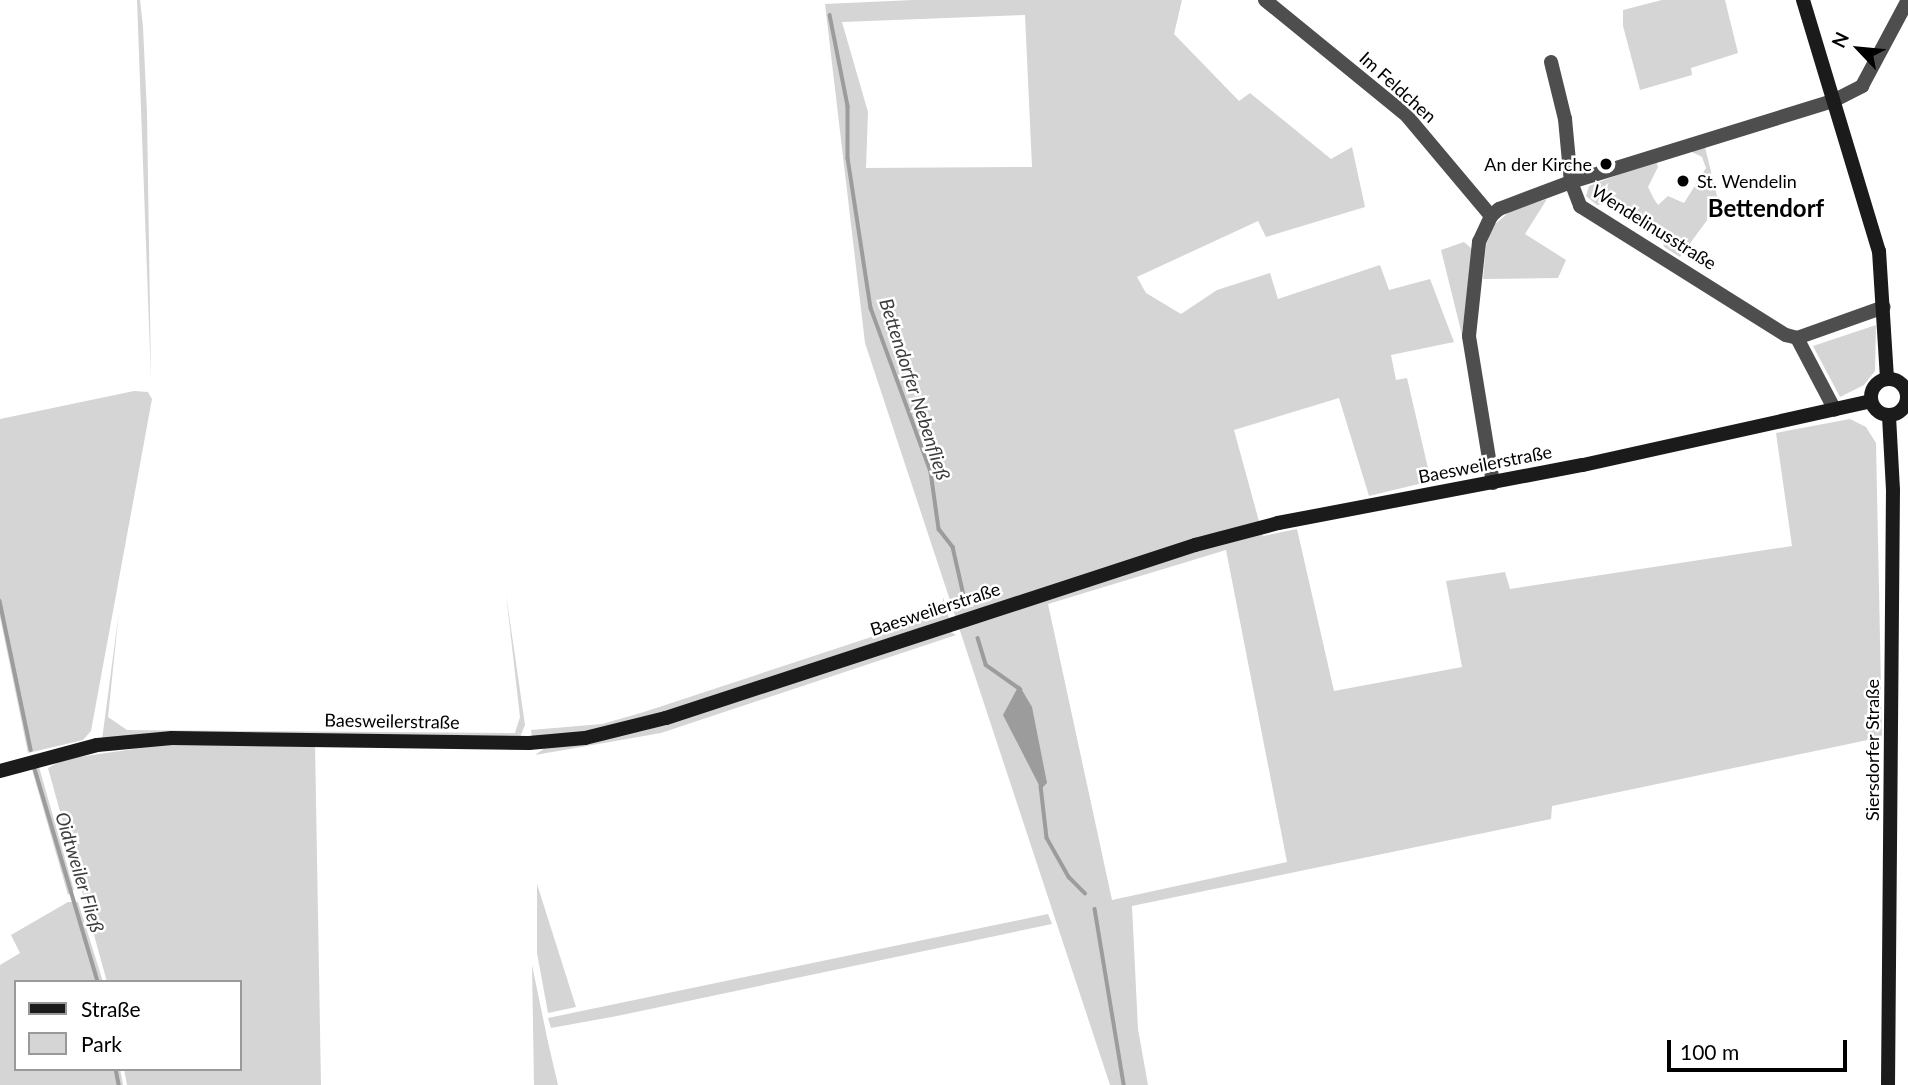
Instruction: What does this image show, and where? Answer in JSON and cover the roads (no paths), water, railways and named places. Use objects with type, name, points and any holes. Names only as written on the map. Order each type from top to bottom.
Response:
[{"type":"street","name":"Im Feldchen","points":[[1265,0],[1407,116],[1491,216]]},
{"type":"street","points":[[1803,0],[1879,251],[1886,379]]},
{"type":"street","points":[[1493,482],[1469,336],[1479,242],[1491,216],[1499,209],[1571,183],[1833,101],[1862,86],[1908,0]]},
{"type":"street","name":"Wendelinusstraße","points":[[1551,62],[1565,119],[1571,183],[1580,206],[1786,335],[1797,338]]},
{"type":"street","points":[[1835,410],[1797,338],[1884,307]]},
{"type":"street","points":[[1886,379],[1899,382],[1907,393],[1903,409],[1889,416],[1875,410],[1871,401],[1874,386],[1886,379]]},
{"type":"street","name":"Baesweilerstraße","points":[[0,771],[97,745],[172,738],[529,743],[585,738],[666,718],[1195,545],[1278,523],[1493,482],[1871,401]]},
{"type":"street","name":"Siersdorfer Straße","points":[[1888,1085],[1893,490],[1889,416]]},
{"type":"waterway","name":"Bettendorfer Nebenfließ","points":[[830,15],[848,106],[848,158],[871,308],[931,472],[939,529],[953,547],[965,600]]},
{"type":"waterway","name":"Oidtweiler Fließ","points":[[0,601],[31,750]]},
{"type":"waterway","name":"Bettendorfer Nebenfließ","points":[[978,638],[986,665],[1020,689]]},
{"type":"waterway","name":"Oidtweiler Fließ","points":[[35,769],[97,980]]},
{"type":"waterway","name":"Bettendorfer Nebenfließ","points":[[1041,786],[1047,838],[1069,877],[1085,893]]},
{"type":"waterway","name":"Bettendorfer Nebenfließ","points":[[1095,909],[1124,1085]]},
{"type":"waterway","name":"Oidtweiler Fließ","points":[[116,1071],[119,1085]]},
{"type":"place","name":"An der Kirche","points":[[1606,164]]},
{"type":"place","name":"St. Wendelin","points":[[1683,181]]},
{"type":"district","name":"Bettendorf","points":[[1766,208]]}]
